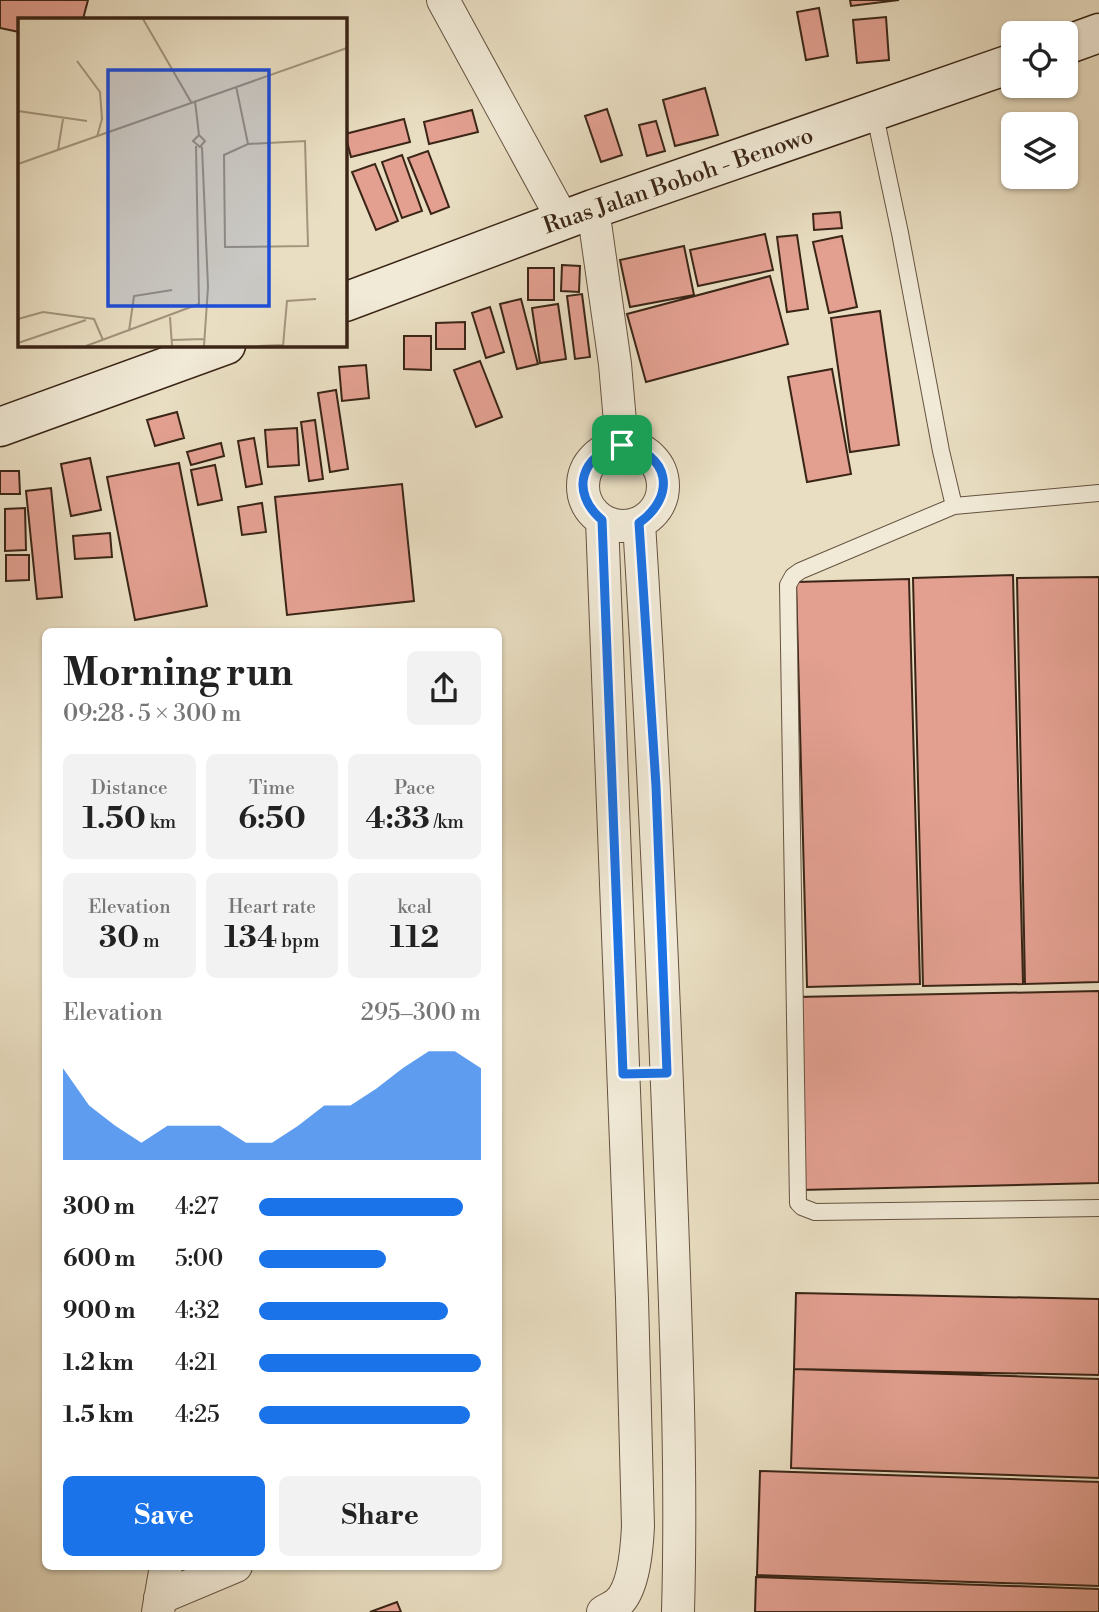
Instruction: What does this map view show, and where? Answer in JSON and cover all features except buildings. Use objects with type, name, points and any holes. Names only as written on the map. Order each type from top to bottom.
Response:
[{"type":"main road","points":[[1078,41],[1099,33]]},
{"type":"main road","name":"Ruas Jalan Boboh - Benowo","points":[[346,302],[578,215],[1001,67]]},
{"type":"main road","points":[[0,427],[223,346]]},
{"type":"street","points":[[443,0],[578,215],[615,364],[622,445]]},
{"type":"street","points":[[622,445],[638,448],[651,457],[661,470],[664,485],[661,501],[653,514],[639,523],[614,525],[602,520],[590,510],[584,497],[582,483],[586,468],[595,456],[608,448],[622,445]]},
{"type":"street","points":[[602,520],[638,1526],[628,1586],[611,1607]]},
{"type":"street","points":[[639,523],[656,800],[667,1073],[681,1478],[678,1612]]},
{"type":"street","points":[[623,1074],[667,1073]]},
{"type":"street","points":[[633,1564],[679,1567]]},
{"type":"street","points":[[159,1605],[165,1570]]},
{"type":"street","points":[[159,1605],[228,1570]]},
{"type":"lane","points":[[874,111],[900,233],[940,451],[954,506]]},
{"type":"lane","points":[[1099,493],[954,506],[800,571],[788,585],[797,1196],[802,1207],[815,1212],[1099,1208]]},
{"type":"route","points":[[622,445],[638,448],[651,457],[661,470],[664,485],[661,501],[653,514],[639,523],[656,786],[667,1073],[623,1074],[602,520],[590,510],[582,483],[586,468],[595,456],[608,448],[622,445]]}]
